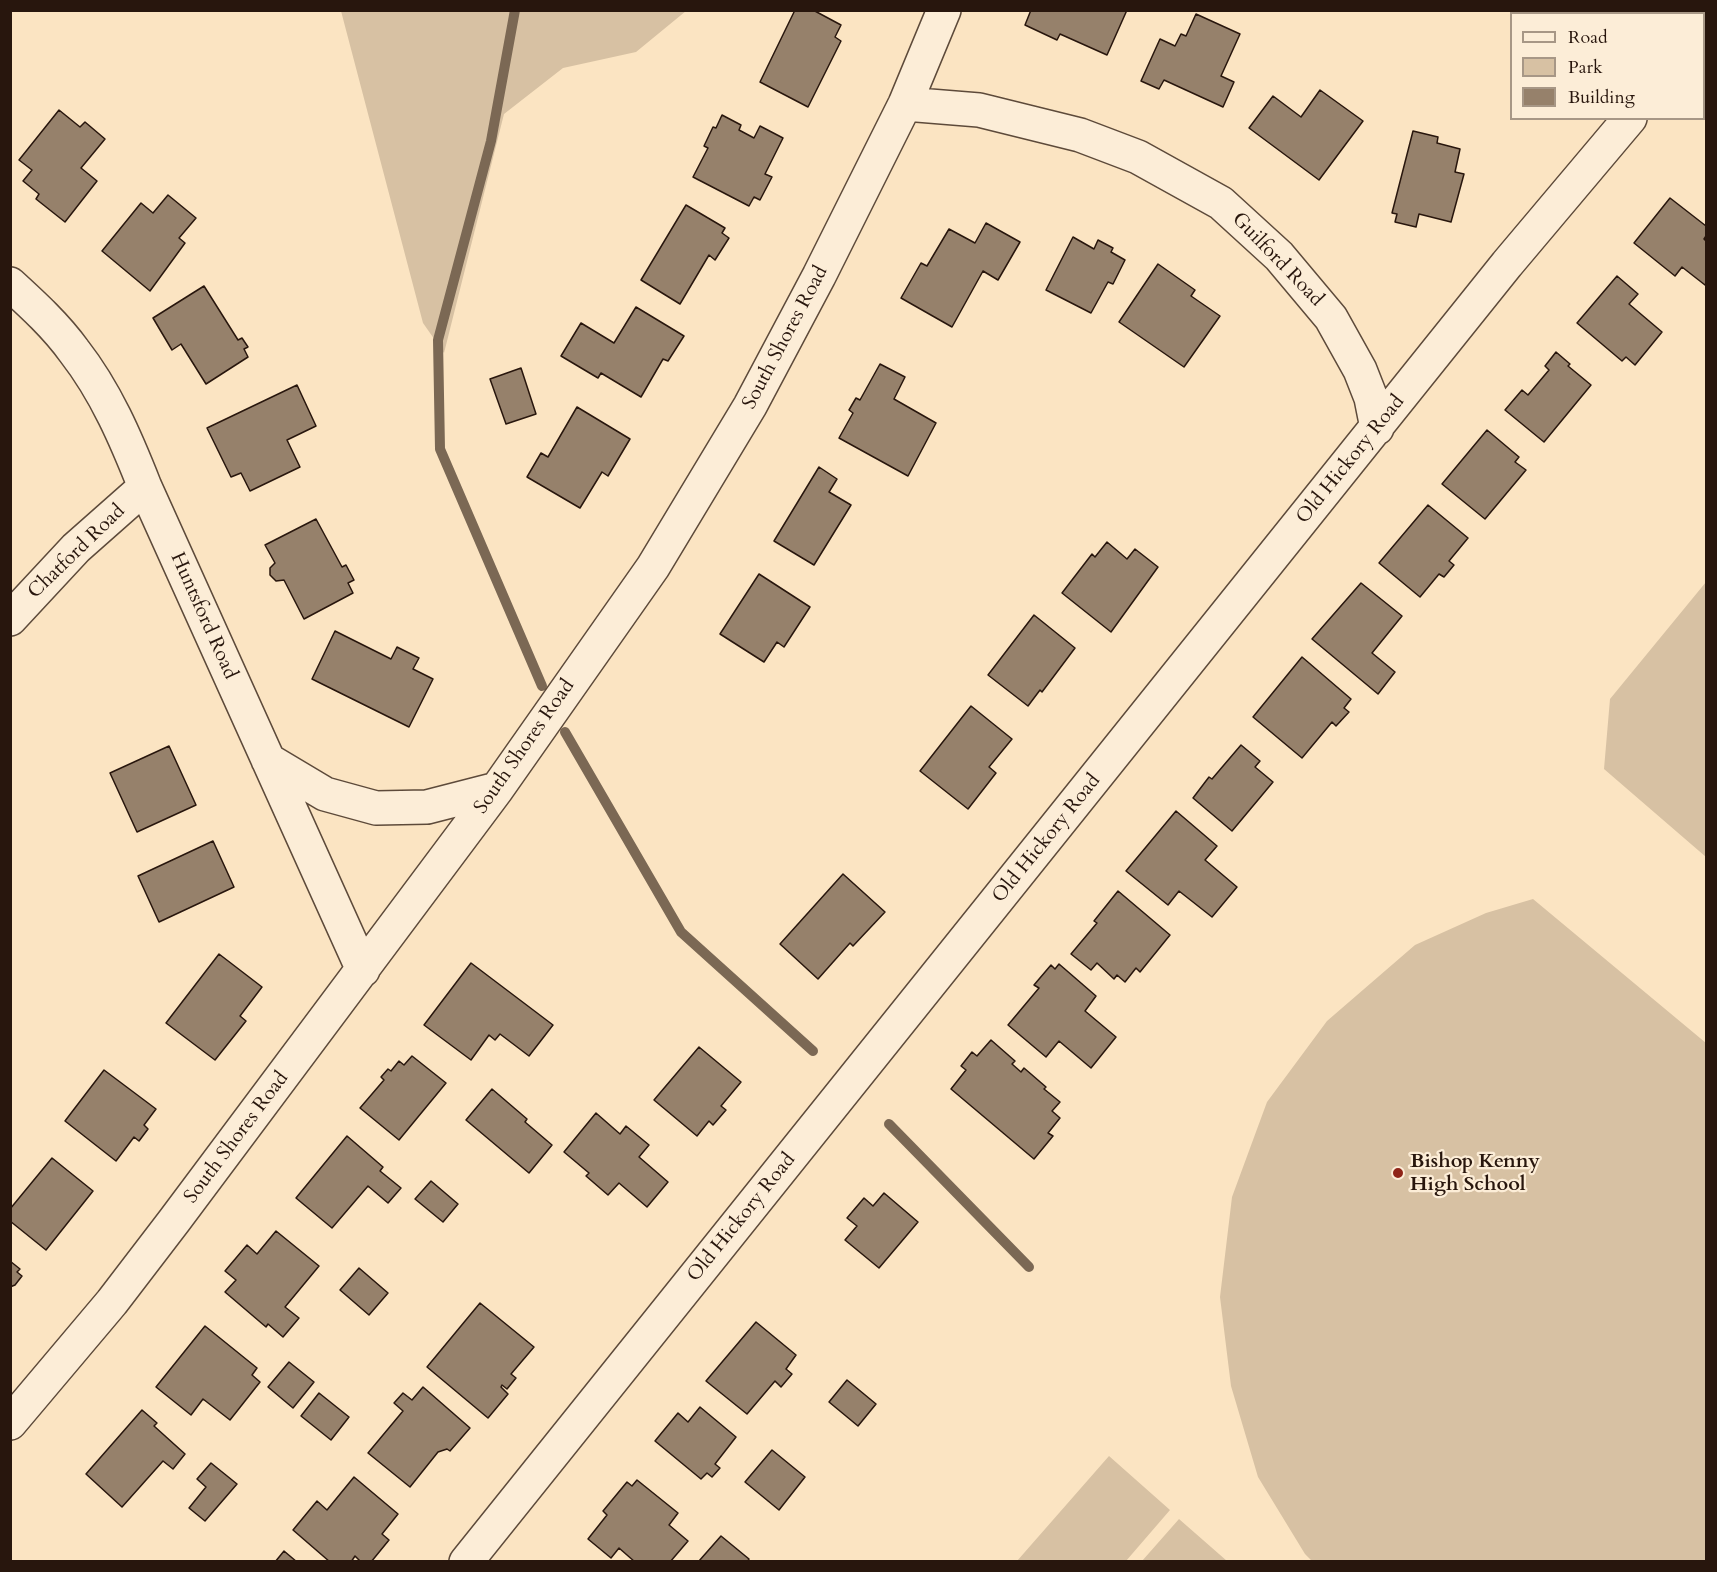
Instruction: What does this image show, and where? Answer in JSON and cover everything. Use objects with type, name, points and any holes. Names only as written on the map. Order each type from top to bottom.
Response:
[{"type":"street","name":"South Shores Road","points":[[10,1423],[112,1302],[363,970],[497,789],[652,567],[750,406],[819,276],[905,104],[944,10]]},
{"type":"street","name":"Guilford Road","points":[[905,104],[979,110],[1080,135],[1138,157],[1221,203],[1279,256],[1331,318],[1360,370],[1371,398],[1377,428]]},
{"type":"street","name":"Old Hickory Road","points":[[466,1562],[1507,264],[1628,120]]},
{"type":"street","name":"Huntsford Road","points":[[10,284],[39,311],[74,351],[121,428],[145,487],[363,970]]},
{"type":"street","name":"Chatford Road","points":[[10,619],[76,548],[145,487]]},
{"type":"street","points":[[268,760],[325,794],[376,808],[427,807],[497,789]]},
{"type":"green space","points":[[341,11],[686,11],[636,52],[563,68],[504,114],[444,353],[423,323]]},
{"type":"green space","points":[[1706,582],[1706,857],[1604,769],[1610,699]]},
{"type":"green space","points":[[1533,899],[1706,1043],[1706,1561],[1312,1561],[1305,1554],[1258,1477],[1231,1386],[1220,1297],[1232,1197],[1267,1102],[1327,1021],[1415,945],[1486,913]]},
{"type":"green space","points":[[1109,1456],[1170,1510],[1126,1561],[1017,1561]]},
{"type":"green space","points":[[1179,1519],[1227,1561],[1142,1561]]},
{"type":"building","points":[[795,10],[813,10],[841,25],[835,37],[841,41],[808,107],[760,82]]},
{"type":"building","points":[[1031,10],[1127,10],[1107,55],[1060,34],[1057,40],[1025,25]]},
{"type":"building","points":[[1196,14],[1240,34],[1221,76],[1234,82],[1223,107],[1164,80],[1159,89],[1141,81],[1160,39],[1175,46],[1181,34],[1186,36]]},
{"type":"building","points":[[1320,90],[1363,121],[1319,180],[1249,128],[1273,96],[1301,117]]},
{"type":"building","points":[[59,110],[80,127],[85,122],[105,139],[81,168],[97,181],[65,222],[36,199],[39,194],[23,181],[32,170],[19,160]]},
{"type":"building","points":[[722,115],[741,125],[739,130],[754,138],[760,126],[783,138],[765,174],[772,177],[760,200],[754,197],[749,206],[693,177],[708,148],[704,146]]},
{"type":"building","points":[[1413,131],[1438,137],[1437,143],[1460,149],[1455,172],[1464,174],[1451,222],[1419,214],[1416,227],[1395,222],[1397,214],[1392,213]]},
{"type":"building","points":[[168,195],[196,218],[179,238],[185,243],[150,291],[102,251],[141,203],[153,213]]},
{"type":"building","points":[[1670,198],[1706,226],[1705,285],[1682,267],[1675,276],[1634,243]]},
{"type":"building","points":[[686,205],[725,228],[722,233],[729,238],[715,260],[709,255],[680,304],[641,280]]},
{"type":"building","points":[[986,223],[1020,242],[998,280],[983,271],[952,327],[901,298],[921,263],[927,266],[949,229],[975,243]]},
{"type":"building","points":[[1073,237],[1094,249],[1098,240],[1113,248],[1111,252],[1125,260],[1113,284],[1108,282],[1091,313],[1046,290]]},
{"type":"building","points":[[1158,264],[1195,290],[1191,296],[1220,316],[1184,367],[1119,322]]},
{"type":"building","points":[[1617,276],[1638,294],[1629,304],[1662,332],[1635,365],[1626,357],[1622,361],[1577,323]]},
{"type":"building","points":[[204,286],[238,340],[242,338],[248,347],[244,349],[248,357],[206,384],[181,344],[172,350],[153,318]]},
{"type":"building","points":[[636,307],[684,336],[668,361],[663,359],[641,397],[601,373],[598,378],[561,356],[581,323],[614,343]]},
{"type":"building","points":[[1556,352],[1570,364],[1568,366],[1591,385],[1544,442],[1505,410],[1522,390],[1528,395],[1549,370],[1545,366]]},
{"type":"building","points":[[880,364],[905,377],[894,399],[936,423],[908,476],[839,438],[853,413],[849,410],[856,398],[860,400]]},
{"type":"building","points":[[521,368],[536,414],[506,424],[490,379]]},
{"type":"building","points":[[297,385],[316,426],[287,440],[300,467],[250,491],[241,473],[231,477],[207,428]]},
{"type":"building","points":[[577,407],[630,439],[608,476],[602,472],[580,508],[527,477],[541,453],[548,457]]},
{"type":"building","points":[[1487,430],[1519,457],[1515,462],[1526,470],[1485,519],[1442,484]]},
{"type":"building","points":[[819,467],[837,479],[829,492],[851,505],[814,565],[774,541]]},
{"type":"building","points":[[1428,505],[1468,538],[1449,561],[1454,565],[1444,577],[1439,574],[1420,597],[1379,563]]},
{"type":"building","points":[[316,519],[342,567],[346,565],[354,580],[348,583],[353,593],[304,619],[284,580],[276,581],[270,575],[270,568],[275,563],[265,545]]},
{"type":"building","points":[[1107,542],[1127,559],[1135,549],[1158,567],[1111,632],[1062,593],[1092,554],[1095,557]]},
{"type":"building","points":[[759,574],[810,607],[784,647],[777,642],[764,662],[720,634]]},
{"type":"building","points":[[1361,583],[1402,616],[1372,653],[1395,672],[1378,694],[1312,639]]},
{"type":"building","points":[[1034,615],[1075,648],[1042,692],[1040,690],[1028,706],[988,675]]},
{"type":"building","points":[[335,631],[391,659],[397,647],[419,658],[413,669],[433,679],[409,727],[312,679]]},
{"type":"building","points":[[1302,657],[1351,699],[1344,708],[1349,712],[1336,726],[1332,722],[1302,758],[1253,717]]},
{"type":"building","points":[[971,706],[1012,739],[989,767],[996,773],[968,809],[920,771]]},
{"type":"building","points":[[1241,745],[1260,761],[1255,767],[1273,782],[1232,831],[1193,798],[1209,777],[1212,779]]},
{"type":"building","points":[[169,746],[196,805],[137,832],[110,773]]},
{"type":"building","points":[[1176,811],[1217,846],[1205,860],[1237,887],[1212,917],[1179,891],[1168,905],[1126,871]]},
{"type":"building","points":[[213,841],[234,887],[159,922],[138,876]]},
{"type":"building","points":[[843,874],[885,912],[853,946],[850,943],[818,979],[780,944]]},
{"type":"building","points":[[1118,891],[1170,935],[1140,972],[1136,968],[1125,982],[1117,975],[1114,979],[1097,963],[1091,970],[1071,954],[1097,923],[1094,921]]},
{"type":"building","points":[[219,954],[262,987],[240,1016],[246,1021],[215,1060],[166,1023]]},
{"type":"building","points":[[471,963],[553,1025],[529,1056],[500,1034],[495,1040],[489,1035],[471,1060],[424,1025]]},
{"type":"building","points":[[1059,964],[1096,996],[1085,1011],[1116,1037],[1091,1068],[1059,1041],[1046,1057],[1008,1025],[1039,988],[1034,985],[1051,965],[1055,969]]},
{"type":"building","points":[[991,1040],[1015,1061],[1012,1064],[1021,1072],[1024,1068],[1060,1102],[1052,1111],[1060,1118],[1048,1133],[1053,1136],[1034,1159],[951,1089],[966,1070],[961,1066],[972,1052],[977,1056]]},
{"type":"building","points":[[699,1047],[741,1082],[721,1106],[726,1110],[713,1125],[709,1121],[697,1136],[654,1100]]},
{"type":"building","points":[[412,1056],[446,1083],[399,1140],[360,1108],[384,1080],[381,1077],[388,1069],[391,1071],[399,1061],[404,1065]]},
{"type":"building","points":[[104,1070],[156,1109],[144,1125],[148,1129],[139,1141],[134,1137],[116,1161],[65,1121]]},
{"type":"building","points":[[492,1089],[527,1119],[525,1122],[552,1145],[529,1173],[466,1120]]},
{"type":"building","points":[[596,1113],[620,1134],[626,1126],[649,1145],[639,1157],[668,1182],[647,1207],[619,1183],[608,1195],[586,1176],[589,1173],[564,1152]]},
{"type":"building","points":[[347,1136],[383,1167],[380,1171],[401,1188],[388,1203],[368,1186],[332,1228],[296,1198]]},
{"type":"building","points":[[52,1158],[93,1191],[46,1250],[10,1221],[10,1209]]},
{"type":"building","points":[[431,1181],[458,1204],[443,1222],[415,1199]]},
{"type":"building","points":[[884,1193],[918,1222],[879,1268],[845,1240],[857,1226],[847,1218],[864,1198],[873,1206]]},
{"type":"building","points":[[276,1231],[319,1266],[285,1307],[299,1318],[283,1337],[268,1324],[266,1327],[225,1292],[236,1280],[225,1271],[247,1245],[257,1254]]},
{"type":"building","points":[[10,1261],[20,1269],[17,1272],[22,1276],[15,1285],[10,1287]]},
{"type":"building","points":[[359,1268],[388,1293],[369,1315],[340,1290]]},
{"type":"building","points":[[480,1303],[534,1347],[511,1374],[516,1378],[507,1389],[502,1385],[501,1387],[508,1394],[488,1418],[427,1367]]},
{"type":"building","points":[[756,1322],[796,1355],[786,1369],[792,1374],[781,1387],[775,1381],[747,1414],[706,1381]]},
{"type":"building","points":[[205,1326],[257,1368],[252,1375],[260,1382],[230,1420],[203,1399],[191,1415],[156,1387]]},
{"type":"building","points":[[289,1362],[314,1382],[293,1408],[268,1387]]},
{"type":"building","points":[[847,1380],[876,1404],[858,1426],[829,1402]]},
{"type":"building","points":[[423,1387],[470,1428],[450,1451],[447,1449],[438,1452],[410,1487],[368,1453],[403,1411],[394,1403],[403,1393],[412,1400]]},
{"type":"building","points":[[319,1393],[349,1417],[331,1440],[301,1416]]},
{"type":"building","points":[[700,1407],[736,1437],[715,1464],[720,1468],[712,1477],[707,1473],[701,1479],[655,1441],[678,1413],[688,1422]]},
{"type":"building","points":[[142,1410],[157,1423],[154,1426],[185,1454],[173,1469],[163,1461],[122,1507],[86,1474]]},
{"type":"building","points":[[772,1450],[805,1477],[779,1510],[745,1482]]},
{"type":"building","points":[[211,1463],[237,1484],[205,1521],[189,1508],[206,1487],[197,1479]]},
{"type":"building","points":[[354,1477],[398,1514],[382,1534],[389,1540],[371,1562],[361,1562],[355,1556],[351,1562],[330,1562],[293,1530],[317,1501],[327,1510]]},
{"type":"building","points":[[637,1480],[678,1513],[669,1525],[688,1541],[670,1562],[635,1562],[619,1548],[611,1558],[588,1539],[607,1515],[603,1511],[627,1482],[632,1486]]},
{"type":"building","points":[[721,1536],[749,1559],[747,1562],[699,1561]]},
{"type":"building","points":[[284,1551],[297,1562],[275,1562]]},
{"type":"waterway","points":[[515,10],[491,141],[438,340],[440,449],[542,686]]},
{"type":"waterway","points":[[565,732],[681,932],[813,1051]]},
{"type":"waterway","points":[[889,1124],[1029,1267]]},
{"type":"place","name":"Bishop Kenny High School","points":[[1398,1173]]}]
